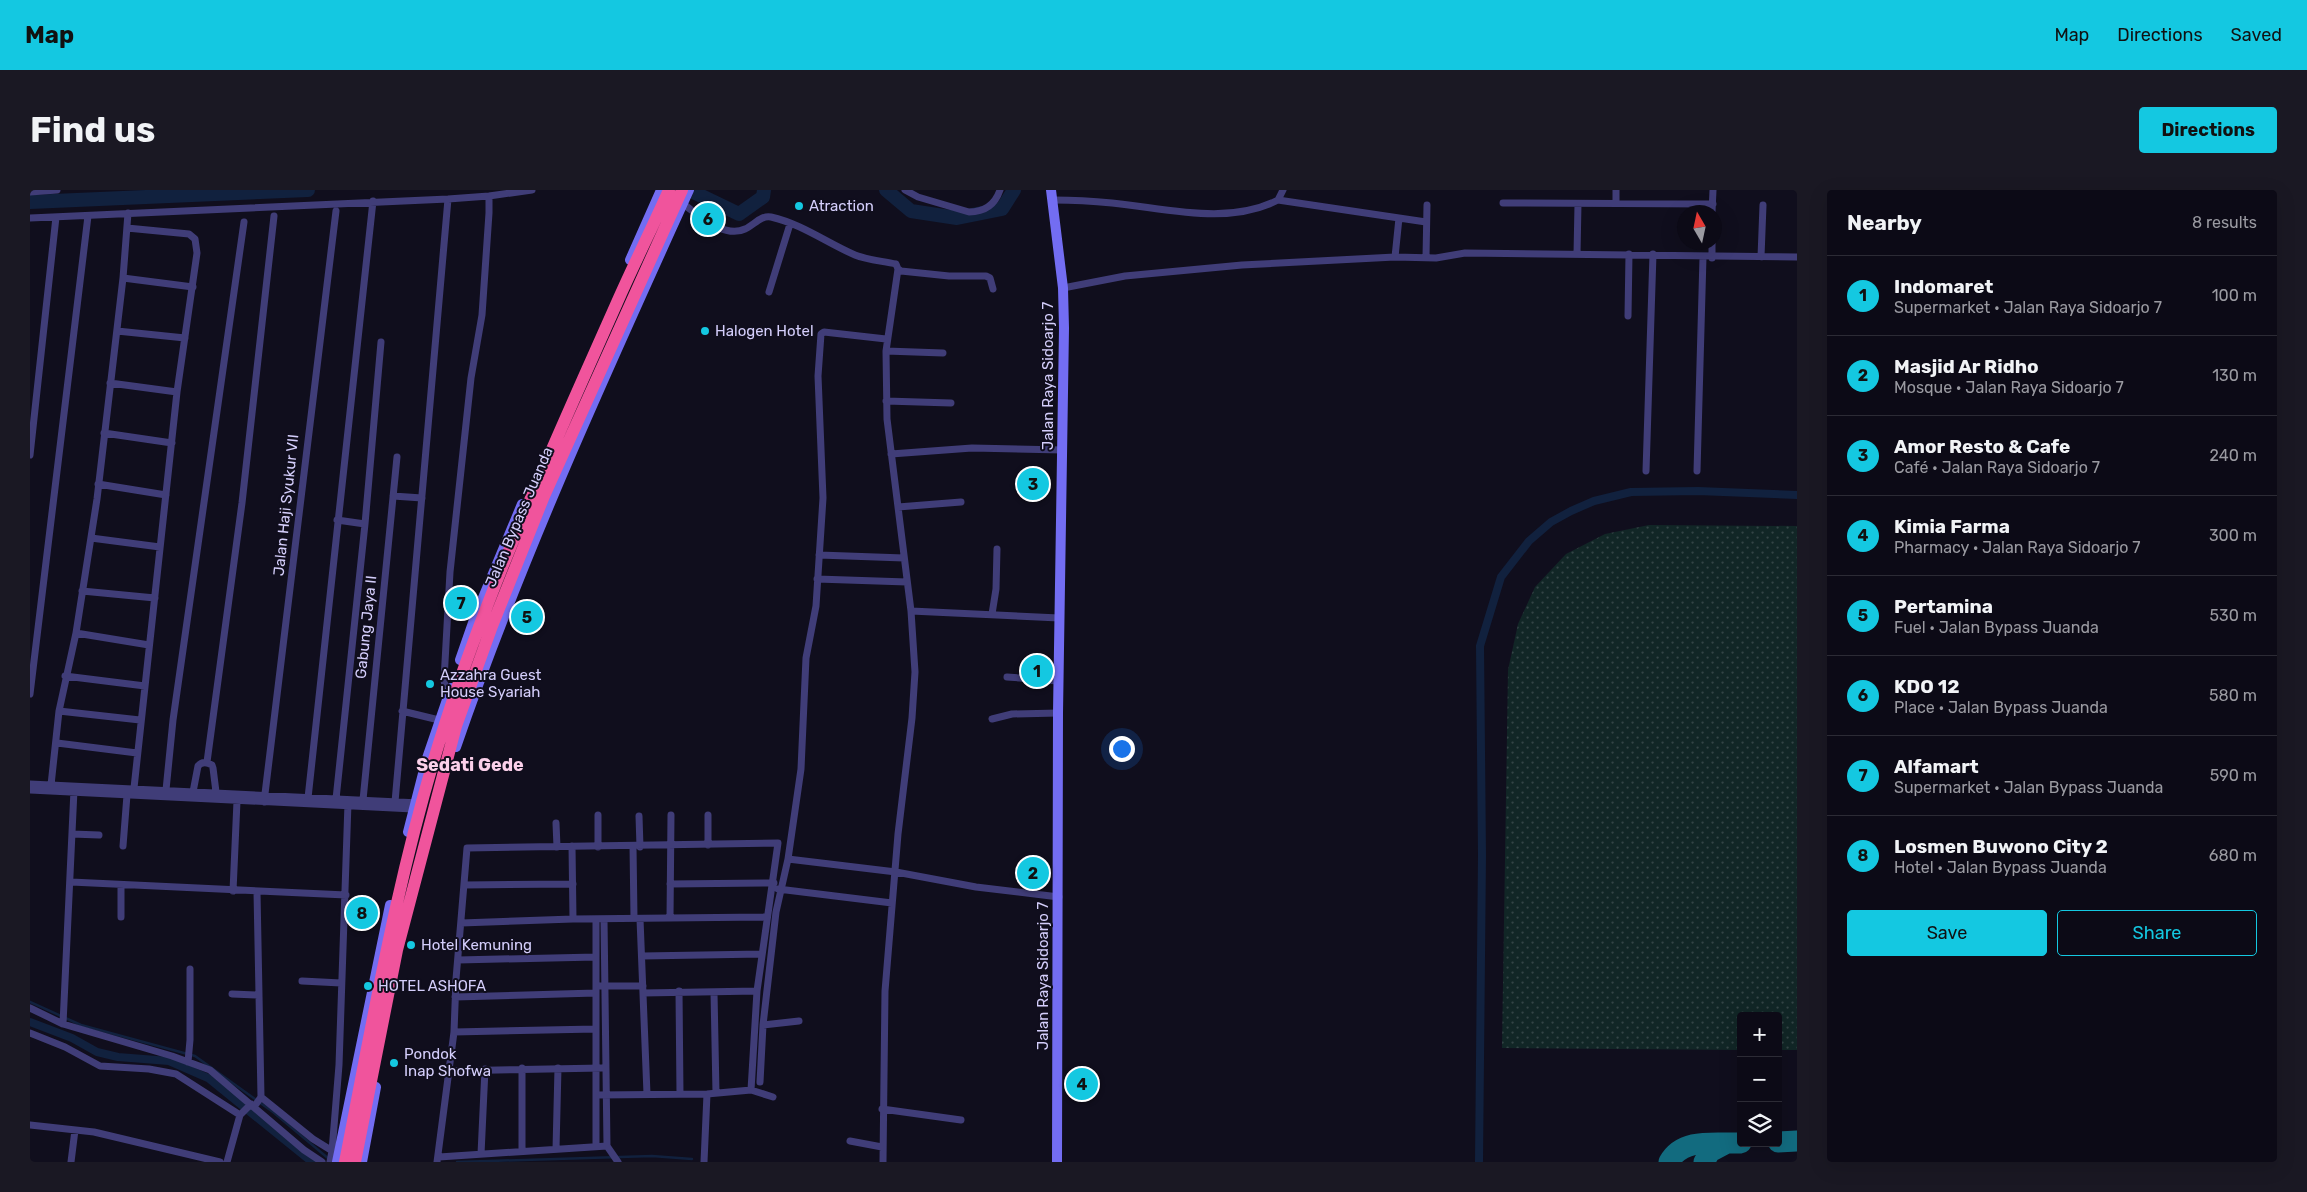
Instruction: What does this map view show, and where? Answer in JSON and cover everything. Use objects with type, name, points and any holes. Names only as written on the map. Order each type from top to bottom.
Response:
[{"type":"highway","name":"Jalan Bypass Juanda","points":[[359,1162],[371,1013],[397,891],[421,805],[456,726],[540,494],[566,412],[627,274],[677,194]]},
{"type":"highway","name":"Jalan Bypass Juanda","points":[[540,494],[580,426],[643,284],[677,194]]},
{"type":"highway","name":"Jalan Bypass Juanda","points":[[335,1158],[368,1049],[385,1026],[404,931],[431,829],[421,805]]},
{"type":"main road","name":"Jalan Raya Sidoarjo 7","points":[[1053,195],[1063,288],[1063,450],[1058,681],[1057,1162]]},
{"type":"main road","points":[[421,805],[439,720],[475,617],[540,494]]},
{"type":"main road","points":[[431,829],[454,752],[514,586],[540,494]]},
{"type":"main road","points":[[359,1162],[385,1026]]},
{"type":"street","points":[[30,192],[57,190]]},
{"type":"street","points":[[30,218],[489,196],[532,190]]},
{"type":"street","points":[[906,190],[918,198],[969,212],[990,206],[1000,190]]},
{"type":"street","points":[[1278,200],[1283,190]]},
{"type":"street","points":[[1616,190],[1616,202]]},
{"type":"street","points":[[1503,203],[1578,204],[1616,202],[1713,204],[1713,190]]},
{"type":"street","points":[[677,194],[719,227],[731,232],[744,229],[766,216],[807,230],[857,256],[896,264],[898,270],[886,339],[886,401],[911,611],[915,677],[898,834],[885,991],[885,1066],[882,1109],[883,1162]]},
{"type":"street","points":[[1053,195],[1198,214],[1252,210],[1278,200],[1426,222]]},
{"type":"street","points":[[450,692],[445,687],[444,680],[445,640],[466,421],[482,315],[490,213],[489,196]]},
{"type":"street","points":[[395,802],[448,198]]},
{"type":"street","points":[[308,798],[337,520],[356,373],[373,201]]},
{"type":"street","points":[[1577,254],[1578,204]]},
{"type":"street","points":[[1426,205],[1426,257]]},
{"type":"street","points":[[1761,258],[1763,205]]},
{"type":"street","name":"Jalan Haji Syukur VII","points":[[264,798],[283,658],[318,346],[336,211]]},
{"type":"street","points":[[51,785],[59,711],[76,633],[91,538],[117,331],[128,213]]},
{"type":"street","points":[[30,694],[88,216]]},
{"type":"street","points":[[207,762],[242,503],[274,216]]},
{"type":"street","points":[[30,455],[56,217]]},
{"type":"street","points":[[1395,257],[1399,218]]},
{"type":"street","points":[[166,790],[173,720],[244,222]]},
{"type":"street","points":[[769,292],[790,224]]},
{"type":"street","points":[[127,228],[193,236],[198,253],[177,392],[134,788]]},
{"type":"street","points":[[1712,250],[1712,258]]},
{"type":"street","points":[[1063,288],[1125,276],[1242,264],[1426,257],[1466,253],[1654,254],[1712,258],[1797,257]]},
{"type":"street","points":[[1628,316],[1629,254]]},
{"type":"street","points":[[1646,470],[1654,254]]},
{"type":"street","points":[[1697,471],[1702,257]]},
{"type":"street","points":[[898,270],[905,273],[986,276],[990,278],[993,289]]},
{"type":"street","points":[[123,278],[192,287]]},
{"type":"street","points":[[117,331],[185,338]]},
{"type":"street","points":[[760,1082],[763,1025],[776,912],[788,859],[801,769],[807,643],[816,606],[823,498],[818,376],[821,334],[824,332],[886,339]]},
{"type":"street","points":[[336,799],[365,524],[381,342]]},
{"type":"street","points":[[886,351],[943,352]]},
{"type":"street","points":[[110,383],[177,392]]},
{"type":"street","points":[[886,401],[950,403]]},
{"type":"street","points":[[104,433],[172,444]]},
{"type":"street","points":[[891,454],[972,448],[1063,450]]},
{"type":"street","name":"Gabung Jaya II","points":[[363,800],[397,457]]},
{"type":"street","points":[[98,484],[166,495]]},
{"type":"street","points":[[393,496],[422,498]]},
{"type":"street","points":[[898,507],[961,502]]},
{"type":"street","points":[[337,520],[365,524]]},
{"type":"street","points":[[91,538],[160,547]]},
{"type":"street","points":[[992,614],[996,588],[997,549]]},
{"type":"street","points":[[819,555],[904,558]]},
{"type":"street","points":[[817,579],[907,582]]},
{"type":"street","points":[[82,591],[155,598]]},
{"type":"street","points":[[911,611],[1059,618]]},
{"type":"street","points":[[76,633],[149,645]]},
{"type":"street","points":[[66,676],[145,686]]},
{"type":"street","points":[[1007,677],[1058,681]]},
{"type":"street","points":[[59,711],[140,720]]},
{"type":"street","points":[[402,711],[439,720]]},
{"type":"street","points":[[992,719],[1012,714],[1058,713]]},
{"type":"street","points":[[57,743],[137,753]]},
{"type":"street","points":[[193,792],[198,766],[201,763],[207,762],[213,768],[216,792]]},
{"type":"street","points":[[30,784],[127,795],[166,790],[216,792],[264,798],[348,803],[421,805]]},
{"type":"street","points":[[30,790],[134,788],[153,793],[237,801],[264,798],[308,798],[336,799],[348,803],[363,800],[421,805]]},
{"type":"street","points":[[63,1020],[74,790]]},
{"type":"street","points":[[123,846],[127,795]]},
{"type":"street","points":[[233,890],[237,801]]},
{"type":"street","points":[[335,1158],[348,803]]},
{"type":"street","points":[[598,815],[598,847]]},
{"type":"street","points":[[708,815],[708,845]]},
{"type":"street","points":[[639,816],[636,847],[637,919],[642,956],[647,1094]]},
{"type":"street","points":[[670,918],[671,816]]},
{"type":"street","points":[[556,823],[557,847]]},
{"type":"street","points":[[72,834],[99,835]]},
{"type":"street","points":[[609,1148],[596,1146],[522,1151],[438,1160],[454,1032],[467,848],[636,847],[778,843],[757,991],[751,1090]]},
{"type":"street","points":[[572,846],[573,919]]},
{"type":"street","points":[[788,859],[896,872],[976,887],[1059,897]]},
{"type":"street","points":[[71,882],[346,895]]},
{"type":"street","points":[[464,885],[573,884]]},
{"type":"street","points":[[670,884],[773,885],[782,890],[892,903]]},
{"type":"street","points":[[121,885],[121,917]]},
{"type":"street","points":[[257,892],[258,995],[255,1103],[304,1150],[322,1162]]},
{"type":"street","points":[[461,923],[573,919],[767,917]]},
{"type":"street","points":[[600,919],[596,957],[607,1068],[609,1148],[617,1160]]},
{"type":"street","points":[[596,1146],[596,1028],[600,919]]},
{"type":"street","points":[[642,956],[762,954]]},
{"type":"street","points":[[458,960],[596,957]]},
{"type":"street","points":[[189,1057],[190,969]]},
{"type":"street","points":[[302,981],[341,983]]},
{"type":"street","points":[[455,997],[598,989],[714,992],[757,991]]},
{"type":"street","points":[[679,991],[680,1094]]},
{"type":"street","points":[[714,992],[716,1093]]},
{"type":"street","points":[[232,994],[258,995]]},
{"type":"street","points":[[30,1008],[63,1020],[189,1057],[335,1158]]},
{"type":"street","points":[[763,1025],[799,1021]]},
{"type":"street","points":[[454,1032],[596,1028]]},
{"type":"street","points":[[30,1033],[65,1047],[100,1066],[149,1069],[176,1074],[242,1114]]},
{"type":"street","points":[[449,1071],[522,1068],[607,1068]]},
{"type":"street","points":[[522,1068],[522,1151]]},
{"type":"street","points":[[556,1149],[558,1068]]},
{"type":"street","points":[[481,1154],[485,1069]]},
{"type":"street","points":[[597,1095],[707,1094],[751,1090],[773,1097]]},
{"type":"street","points":[[704,1162],[707,1094]]},
{"type":"street","points":[[227,1162],[242,1114],[255,1103]]},
{"type":"street","points":[[882,1109],[961,1120]]},
{"type":"street","points":[[30,1125],[94,1132],[220,1162]]},
{"type":"street","points":[[71,1162],[75,1130]]},
{"type":"street","points":[[850,1141],[882,1147]]},
{"type":"green space","points":[[1649,525],[1797,526],[1797,1050],[1782,1050],[1782,1012],[1737,1012],[1737,1050],[1502,1048],[1508,670],[1518,624],[1535,587],[1566,554],[1605,534]]},
{"type":"waterway","points":[[30,202],[308,190]]},
{"type":"waterway","points":[[689,190],[739,214],[763,197],[764,190]]},
{"type":"waterway","points":[[886,190],[911,211],[957,218],[1002,209],[1014,190]]},
{"type":"waterway","points":[[1479,1162],[1482,855],[1480,646],[1501,577],[1529,541],[1551,522],[1594,501],[1631,492],[1698,491],[1797,495]]},
{"type":"waterway","points":[[30,1002],[81,1025],[195,1056],[273,1112],[329,1159]]},
{"type":"waterway","points":[[30,1022],[72,1038],[97,1052],[118,1057],[169,1061],[208,1078],[312,1162]]},
{"type":"waterway","points":[[457,1162],[652,1156],[692,1159]]},
{"type":"taxiway","points":[[1782,1142],[1797,1141]]},
{"type":"taxiway","points":[[1704,1162],[1710,1152],[1727,1143]]},
{"type":"taxiway","points":[[1669,1162],[1675,1154],[1691,1145],[1737,1143]]},
{"type":"place","name":"Atraction","points":[[799,206]]},
{"type":"place","name":"KDO 12","points":[[708,219]]},
{"type":"place","name":"Halogen Hotel","points":[[705,331]]},
{"type":"place","name":"Amor Resto & Cafe","points":[[1033,484]]},
{"type":"place","name":"Alfamart","points":[[461,603]]},
{"type":"place","name":"Pertamina","points":[[527,617]]},
{"type":"place","name":"Indomaret","points":[[1037,671]]},
{"type":"place","name":"Azzahra Guest House Syariah","points":[[430,684]]},
{"type":"place","name":"Masjid Ar Ridho","points":[[1033,873]]},
{"type":"place","name":"Losmen Buwono City 2","points":[[362,913]]},
{"type":"place","name":"Hotel Kemuning","points":[[411,945]]},
{"type":"place","name":"HOTEL ASHOFA","points":[[368,986]]},
{"type":"place","name":"Pondok Inap Shofwa","points":[[394,1063]]},
{"type":"place","name":"Kimia Farma","points":[[1082,1084]]},
{"type":"district","name":"Sedati Gede","points":[[470,765]]}]
